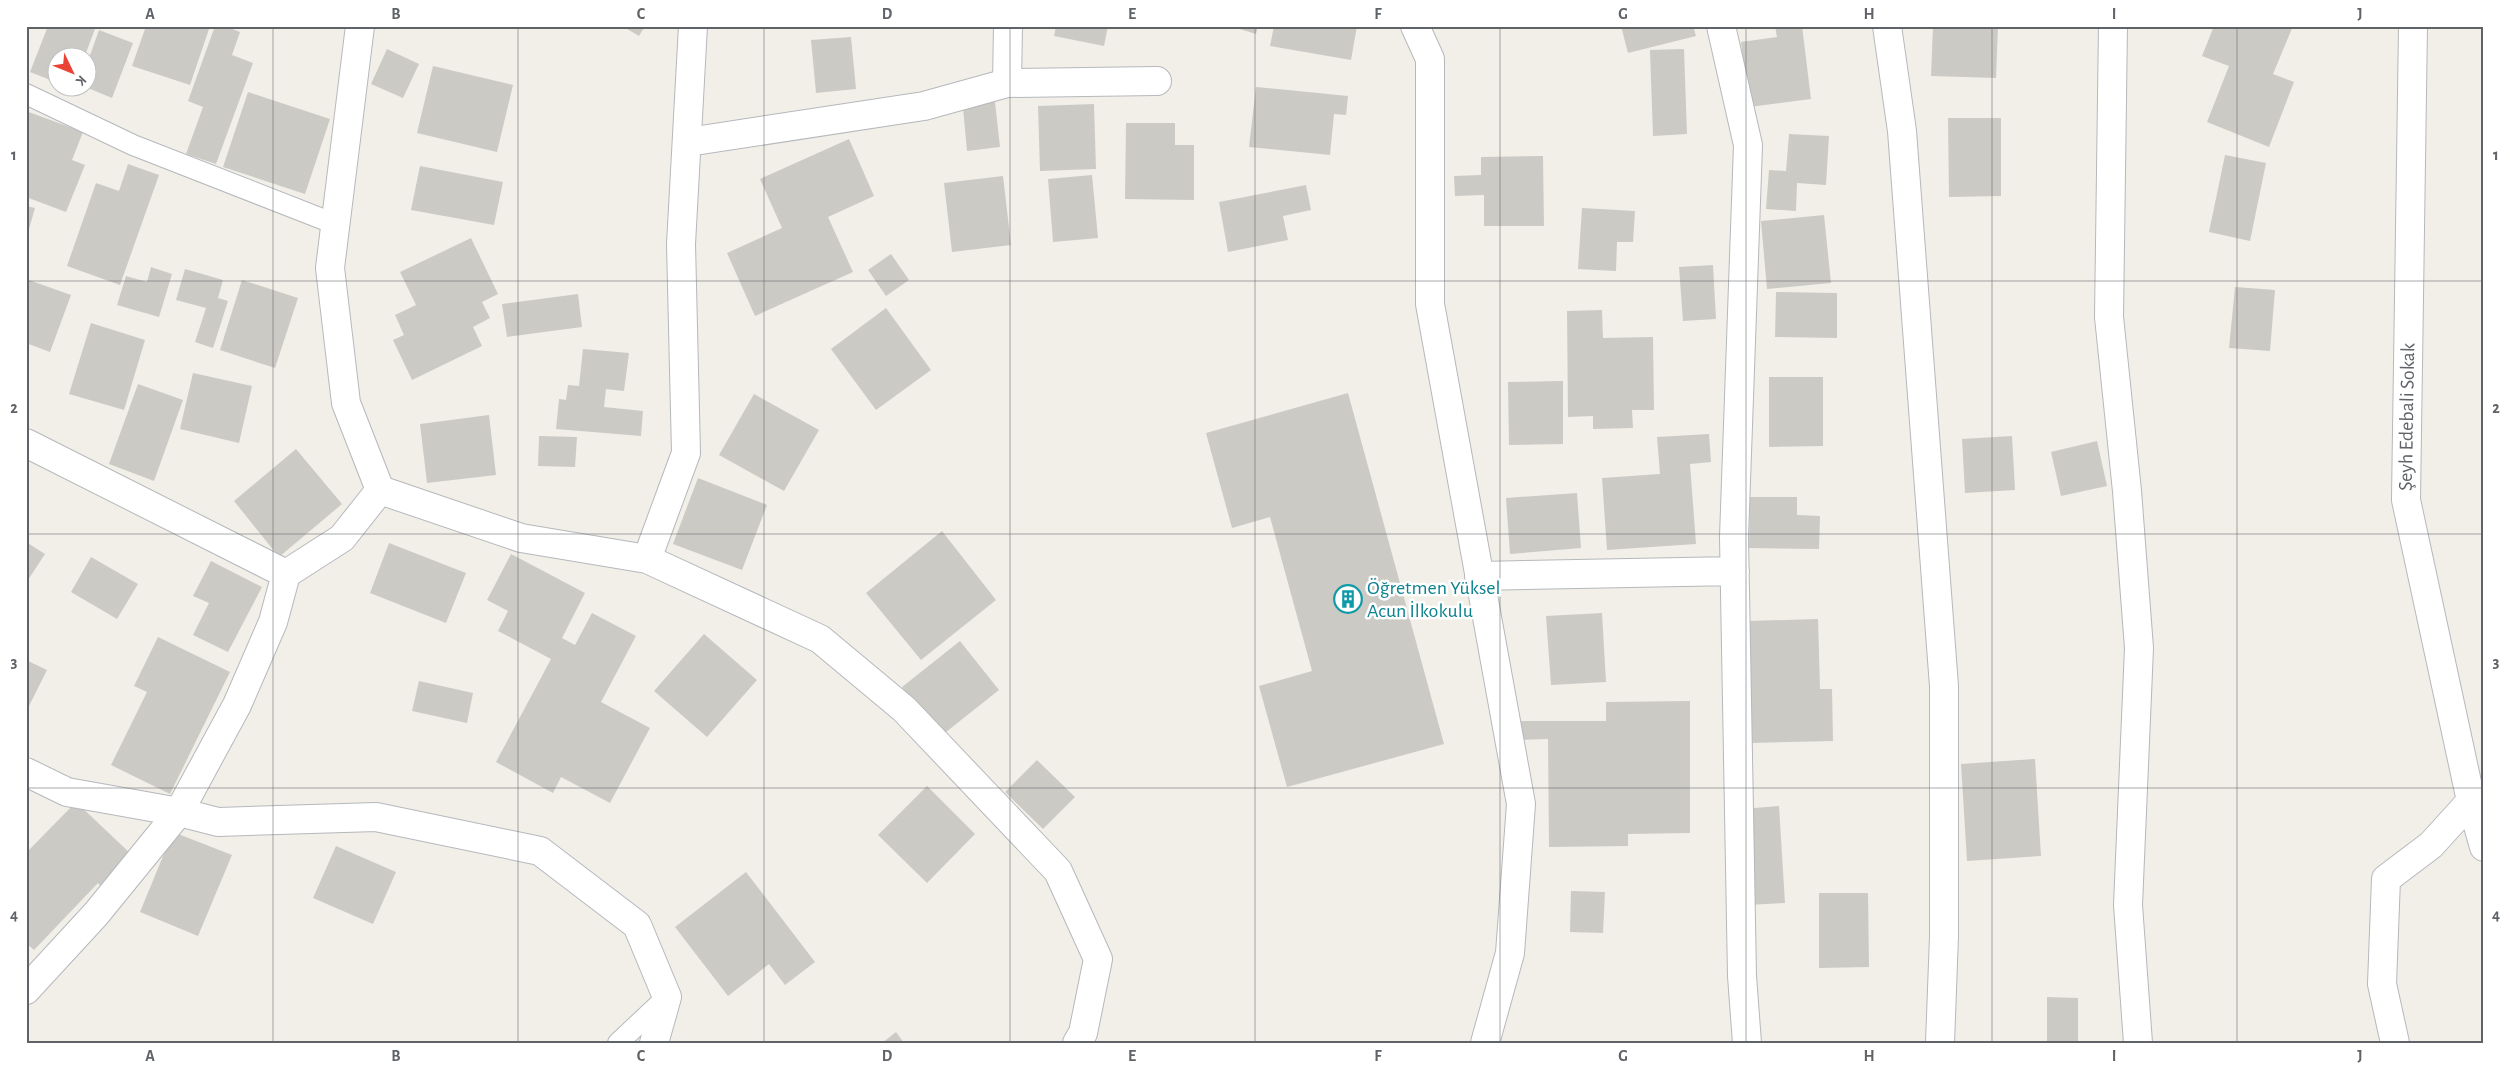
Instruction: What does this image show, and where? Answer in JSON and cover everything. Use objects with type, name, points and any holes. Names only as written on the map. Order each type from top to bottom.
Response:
[{"type":"street","points":[[360,26],[330,268],[346,403],[380,490],[521,538],[648,559],[820,639],[904,709],[1058,872],[1098,959],[1083,1033],[1077,1043]]},
{"type":"street","points":[[648,559],[686,453],[681,244],[693,26]]},
{"type":"street","points":[[1007,83],[1008,26]]},
{"type":"street","points":[[1415,26],[1430,59],[1430,304],[1521,804],[1510,953],[1484,1043]]},
{"type":"street","points":[[1721,26],[1748,144],[1734,537],[1742,966],[1747,1043]]},
{"type":"street","points":[[1887,26],[1902,131],[1944,686],[1944,927],[1940,1043]]},
{"type":"street","points":[[2113,26],[2108,316],[2127,491],[2139,648],[2128,905],[2138,1043]]},
{"type":"street","name":"Şeyh Edebali Sokak","points":[[2413,26],[2406,500],[2471,801],[2484,847]]},
{"type":"street","points":[[688,142],[924,106],[1007,83],[1156,81]]},
{"type":"street","points":[[26,443],[286,574]]},
{"type":"street","points":[[26,990],[96,914],[179,812],[237,705],[273,622],[286,574],[342,538],[380,490]]},
{"type":"street","points":[[1479,576],[1735,571]]},
{"type":"street","points":[[26,772],[67,792],[179,812],[218,822],[376,816],[540,851],[637,925],[667,997],[654,1043]]},
{"type":"street","points":[[2395,1043],[2382,984],[2386,879],[2431,845],[2471,801]]},
{"type":"lane","points":[[26,94],[133,145],[335,224]]},
{"type":"lane","points":[[618,1043],[667,997]]},
{"type":"building","points":[[48,26],[87,26],[95,29],[88,48],[48,48],[48,79],[30,72]]},
{"type":"building","points":[[146,26],[210,26],[190,85],[132,66]]},
{"type":"building","points":[[215,26],[225,26],[240,32],[232,55],[253,63],[216,164],[186,154],[203,107],[188,101]]},
{"type":"building","points":[[622,26],[645,26],[639,36]]},
{"type":"building","points":[[1056,26],[1108,26],[1104,46],[1054,36]]},
{"type":"building","points":[[1230,26],[1258,26],[1256,34]]},
{"type":"building","points":[[1274,26],[1357,26],[1351,60],[1270,46]]},
{"type":"building","points":[[1621,26],[1693,26],[1696,36],[1628,53]]},
{"type":"building","points":[[1775,26],[1802,26],[1811,99],[1749,107],[1741,42],[1777,37]]},
{"type":"building","points":[[1933,26],[1998,26],[1996,78],[1931,76]]},
{"type":"building","points":[[2214,26],[2293,26],[2273,74],[2294,82],[2269,147],[2207,122],[2229,66],[2202,56]]},
{"type":"building","points":[[99,30],[133,43],[112,98],[98,92],[98,48],[93,48]]},
{"type":"building","points":[[851,37],[856,89],[816,93],[811,40]]},
{"type":"building","points":[[387,49],[419,64],[403,98],[371,84]]},
{"type":"building","points":[[1684,49],[1687,134],[1653,136],[1650,50]]},
{"type":"building","points":[[433,66],[513,85],[497,152],[417,133]]},
{"type":"building","points":[[1256,87],[1348,96],[1346,115],[1334,114],[1330,155],[1249,147]]},
{"type":"building","points":[[248,92],[330,119],[305,194],[223,167]]},
{"type":"building","points":[[994,93],[1000,147],[967,151],[962,97]]},
{"type":"building","points":[[1094,104],[1096,169],[1040,171],[1038,106]]},
{"type":"building","points":[[26,111],[83,132],[72,160],[85,165],[66,212],[26,197],[29,180],[26,179]]},
{"type":"building","points":[[1948,118],[2001,118],[2001,196],[1949,197]]},
{"type":"building","points":[[1126,123],[1175,123],[1175,145],[1194,145],[1194,200],[1125,199]]},
{"type":"building","points":[[1789,134],[1829,136],[1826,185],[1797,183],[1796,211],[1766,209],[1769,170],[1786,171]]},
{"type":"building","points":[[849,139],[874,196],[828,217],[853,272],[755,316],[727,253],[782,228],[760,179]]},
{"type":"building","points":[[2225,155],[2266,163],[2250,241],[2209,232]]},
{"type":"building","points":[[1543,156],[1544,226],[1484,226],[1484,195],[1455,196],[1454,176],[1481,175],[1481,157]]},
{"type":"building","points":[[128,164],[159,175],[120,285],[67,266],[96,183],[119,191]]},
{"type":"building","points":[[420,166],[503,182],[494,225],[411,210]]},
{"type":"building","points":[[1092,175],[1098,238],[1053,242],[1048,179]]},
{"type":"building","points":[[1003,176],[1011,245],[952,252],[944,183]]},
{"type":"building","points":[[1306,185],[1311,210],[1283,216],[1288,240],[1228,252],[1219,202]]},
{"type":"building","points":[[26,206],[35,208],[27,236],[26,236]]},
{"type":"building","points":[[1582,208],[1635,211],[1633,242],[1617,242],[1616,271],[1578,269]]},
{"type":"building","points":[[1824,215],[1831,283],[1767,289],[1761,221]]},
{"type":"building","points":[[471,238],[498,294],[482,302],[490,318],[473,327],[482,346],[412,380],[393,340],[404,335],[395,315],[416,305],[400,272]]},
{"type":"building","points":[[891,254],[909,280],[886,296],[868,270]]},
{"type":"building","points":[[1713,265],[1716,319],[1683,321],[1679,267]]},
{"type":"building","points":[[151,267],[172,274],[159,317],[117,305],[126,276],[147,282]]},
{"type":"building","points":[[185,269],[223,280],[218,298],[228,301],[213,348],[195,342],[206,308],[176,300]]},
{"type":"building","points":[[26,279],[71,295],[50,352],[26,343]]},
{"type":"building","points":[[242,280],[298,298],[275,368],[220,350]]},
{"type":"building","points":[[2235,287],[2275,290],[2270,351],[2229,348]]},
{"type":"building","points":[[1776,292],[1837,293],[1837,338],[1775,337]]},
{"type":"building","points":[[578,294],[582,327],[507,337],[502,304]]},
{"type":"building","points":[[886,308],[931,370],[876,410],[831,349]]},
{"type":"building","points":[[1602,310],[1603,338],[1653,337],[1654,410],[1632,410],[1633,428],[1593,429],[1593,416],[1568,417],[1567,311]]},
{"type":"building","points":[[91,323],[145,340],[124,410],[69,394]]},
{"type":"building","points":[[583,349],[629,353],[624,391],[606,389],[604,407],[643,411],[641,436],[556,429],[559,399],[566,400],[568,385],[579,386]]},
{"type":"building","points":[[193,373],[252,386],[239,443],[180,429]]},
{"type":"building","points":[[1769,377],[1823,377],[1823,446],[1769,447]]},
{"type":"building","points":[[1563,381],[1563,444],[1509,445],[1508,382]]},
{"type":"building","points":[[138,384],[183,400],[154,481],[109,464]]},
{"type":"building","name":"Öğretmen Yüksel Acun İlkokulu","points":[[1348,393],[1444,744],[1287,787],[1259,686],[1312,671],[1270,517],[1232,528],[1206,433]]},
{"type":"building","points":[[754,394],[819,430],[784,491],[719,455]]},
{"type":"building","points":[[489,415],[496,475],[427,483],[420,424]]},
{"type":"building","points":[[1709,434],[1711,462],[1690,464],[1696,544],[1607,550],[1602,478],[1660,474],[1657,437]]},
{"type":"building","points":[[539,436],[577,437],[575,467],[538,466]]},
{"type":"building","points":[[2012,436],[2015,490],[1965,493],[1962,439]]},
{"type":"building","points":[[2097,441],[2107,486],[2061,496],[2051,452]]},
{"type":"building","points":[[296,449],[342,504],[279,557],[234,501]]},
{"type":"building","points":[[698,478],[767,505],[742,570],[673,544]]},
{"type":"building","points":[[1577,493],[1581,548],[1510,554],[1506,498]]},
{"type":"building","points":[[1750,497],[1797,497],[1797,515],[1820,516],[1819,549],[1749,548]]},
{"type":"building","points":[[942,531],[996,600],[921,660],[866,593]]},
{"type":"building","points":[[26,542],[45,554],[26,583]]},
{"type":"building","points":[[389,543],[466,573],[446,623],[370,593]]},
{"type":"building","points":[[511,554],[585,593],[562,638],[575,645],[592,613],[636,636],[601,702],[650,728],[610,803],[561,777],[553,793],[496,762],[551,659],[498,631],[508,611],[487,600]]},
{"type":"building","points":[[91,557],[138,584],[117,619],[71,592]]},
{"type":"building","points":[[211,561],[262,587],[228,652],[193,635],[209,603],[193,596]]},
{"type":"building","points":[[1602,613],[1606,682],[1551,685],[1546,616]]},
{"type":"building","points":[[1818,619],[1820,689],[1832,689],[1833,741],[1749,743],[1747,621]]},
{"type":"building","points":[[704,634],[757,680],[707,737],[654,691]]},
{"type":"building","points":[[158,637],[230,672],[170,794],[111,765],[147,692],[134,686]]},
{"type":"building","points":[[960,641],[999,690],[941,736],[902,687]]},
{"type":"building","points":[[26,660],[47,670],[26,712]]},
{"type":"building","points":[[419,681],[473,693],[467,723],[412,711]]},
{"type":"building","points":[[1690,701],[1690,833],[1628,834],[1628,846],[1549,847],[1548,739],[1516,740],[1516,721],[1606,721],[1606,702]]},
{"type":"building","points":[[2035,759],[2041,856],[1967,861],[1961,764]]},
{"type":"building","points":[[1037,760],[1075,797],[1043,829],[1005,792]]},
{"type":"building","points":[[927,786],[975,834],[927,883],[878,835]]},
{"type":"building","points":[[76,802],[132,855],[101,887],[98,883],[34,950],[26,943],[26,853]]},
{"type":"building","points":[[1779,806],[1785,903],[1747,905],[1742,809]]},
{"type":"building","points":[[173,832],[232,855],[198,936],[140,912]]},
{"type":"building","points":[[336,846],[396,872],[373,924],[313,898]]},
{"type":"building","points":[[746,872],[815,962],[785,985],[769,964],[728,996],[675,927]]},
{"type":"building","points":[[1571,891],[1605,892],[1603,933],[1570,932]]},
{"type":"building","points":[[1819,893],[1868,893],[1869,967],[1819,968]]},
{"type":"building","points":[[2047,997],[2078,998],[2078,1043],[2047,1043]]},
{"type":"building","points":[[896,1032],[904,1043],[882,1043]]},
{"type":"place","name":"Öğretmen Yüksel Acun İlkokulu","points":[[1348,599]]}]
